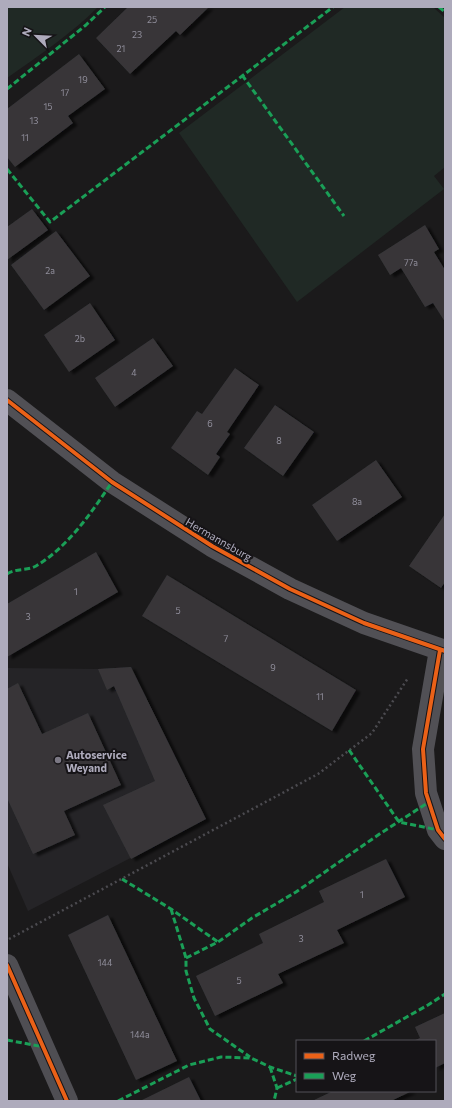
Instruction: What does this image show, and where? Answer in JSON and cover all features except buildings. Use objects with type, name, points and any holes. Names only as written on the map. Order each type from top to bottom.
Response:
[{"type":"main road","points":[[7,965],[67,1101]]},
{"type":"street","name":"Hermannsburg","points":[[7,400],[112,482],[212,546],[290,589],[364,623],[438,649]]},
{"type":"street","points":[[438,649],[423,749],[426,793],[438,830],[445,839]]},
{"type":"path","points":[[7,940],[318,774],[372,732],[438,649]]},
{"type":"shaded area","points":[[7,7],[98,7],[66,36],[7,78]]},
{"type":"shaded area","points":[[345,7],[433,7],[445,18],[445,167],[434,176],[444,189],[297,302],[179,133]]},
{"type":"shaded area","points":[[131,667],[206,819],[28,911],[7,863],[7,668],[98,669]]},
{"type":"marked path","points":[[7,89],[86,25],[105,7]]},
{"type":"marked path","points":[[7,169],[50,222],[333,7]]},
{"type":"marked path","points":[[439,7],[445,12]]},
{"type":"marked path","points":[[242,75],[344,216]]},
{"type":"marked path","points":[[7,574],[36,566],[59,549],[88,517],[112,482]]},
{"type":"marked path","points":[[349,750],[399,822],[438,830]]},
{"type":"marked path","points":[[186,958],[218,942],[252,918],[296,892],[381,833],[429,802]]},
{"type":"marked path","points":[[122,879],[171,909],[218,942]]},
{"type":"marked path","points":[[171,909],[186,958],[186,971],[194,998],[210,1029],[250,1057]]},
{"type":"marked path","points":[[366,1040],[445,994]]},
{"type":"marked path","points":[[7,1040],[44,1047]]},
{"type":"marked path","points":[[118,1101],[189,1065],[221,1057],[251,1058],[270,1067],[296,1076]]},
{"type":"marked path","points":[[270,1067],[277,1088],[274,1101]]},
{"type":"marked path","points":[[277,1088],[296,1079]]},
{"type":"cycle path","points":[[7,400],[112,482],[212,546],[290,589],[364,623],[445,651]]},
{"type":"cycle path","points":[[440,650],[423,749],[426,793],[438,830],[445,839]]},
{"type":"cycle path","points":[[7,965],[67,1101]]},
{"type":"place","name":"Autoservice Weyand","points":[[58,760]]}]
